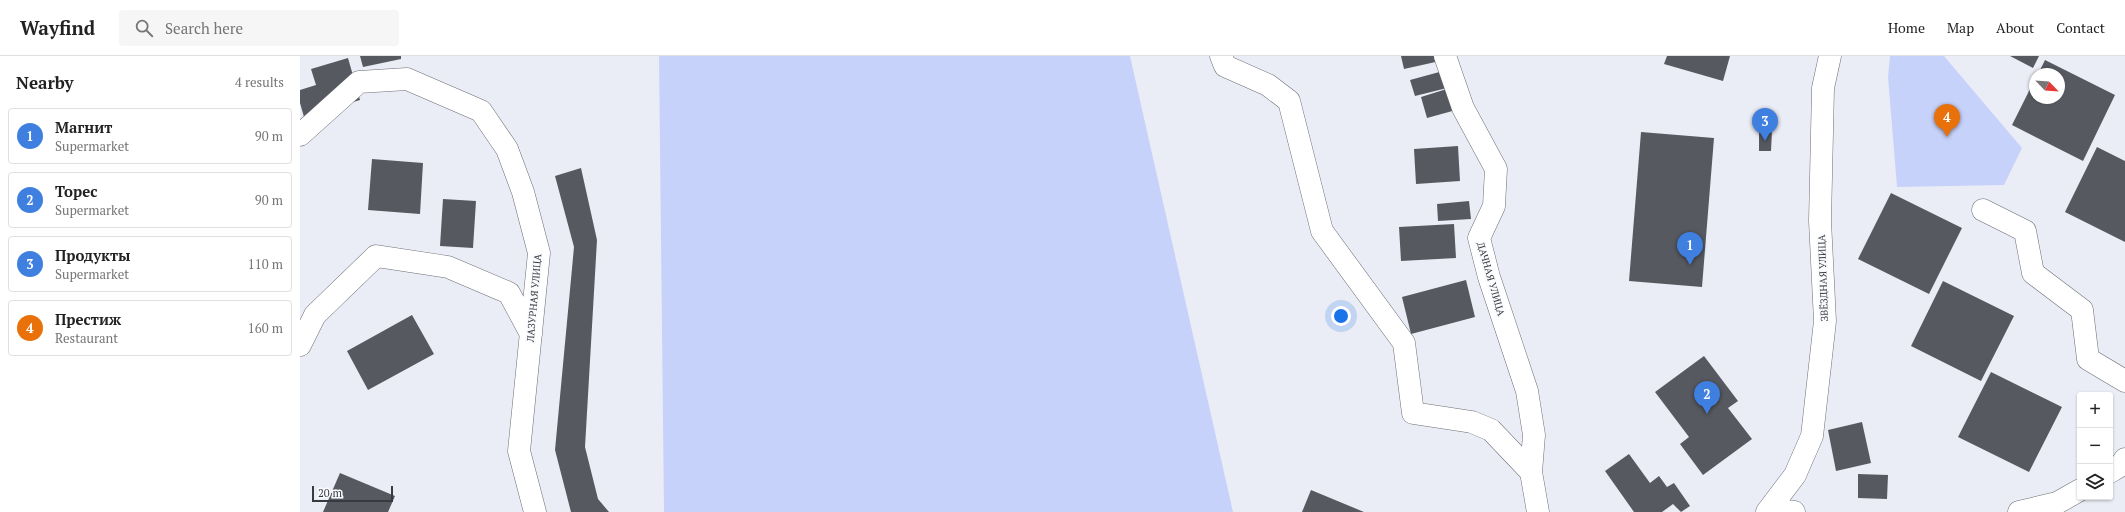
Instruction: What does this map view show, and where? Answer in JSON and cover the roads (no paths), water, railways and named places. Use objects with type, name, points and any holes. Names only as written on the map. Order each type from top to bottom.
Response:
[{"type":"street","points":[[1221,56],[1225,66],[1268,85],[1289,101],[1322,231],[1404,343],[1413,413],[1472,422],[1491,430],[1531,472]]},
{"type":"street","name":"ДАЧНАЯ УЛИЦА","points":[[1445,56],[1462,108],[1496,169],[1494,206],[1479,238],[1489,277],[1527,391],[1534,435],[1531,472],[1538,512]]},
{"type":"street","name":"ЗВЁЗДНАЯ УЛИЦА","points":[[1769,511],[1795,475],[1812,436],[1825,321],[1821,213],[1823,88],[1830,56]]},
{"type":"street","name":"ЛАЗУРНАЯ УЛИЦА","points":[[300,135],[359,82],[407,79],[481,111],[506,149],[523,192],[539,254],[519,451],[535,512]]},
{"type":"street","points":[[1983,210],[2025,231],[2033,273],[2082,310],[2088,359],[2125,381]]},
{"type":"street","points":[[300,345],[315,315],[376,256],[448,267],[509,293],[531,334]]},
{"type":"street","points":[[2113,470],[2120,466],[2125,458]]},
{"type":"street","points":[[2019,512],[2057,503],[2077,492]]},
{"type":"street","points":[[1769,511],[1794,512]]},
{"type":"place","name":"Престиж","points":[[1947,137]]},
{"type":"place","name":"Продукты","points":[[1765,141]]},
{"type":"place","name":"Магнит","points":[[1690,265]]},
{"type":"place","name":"Торес","points":[[1707,414]]}]
